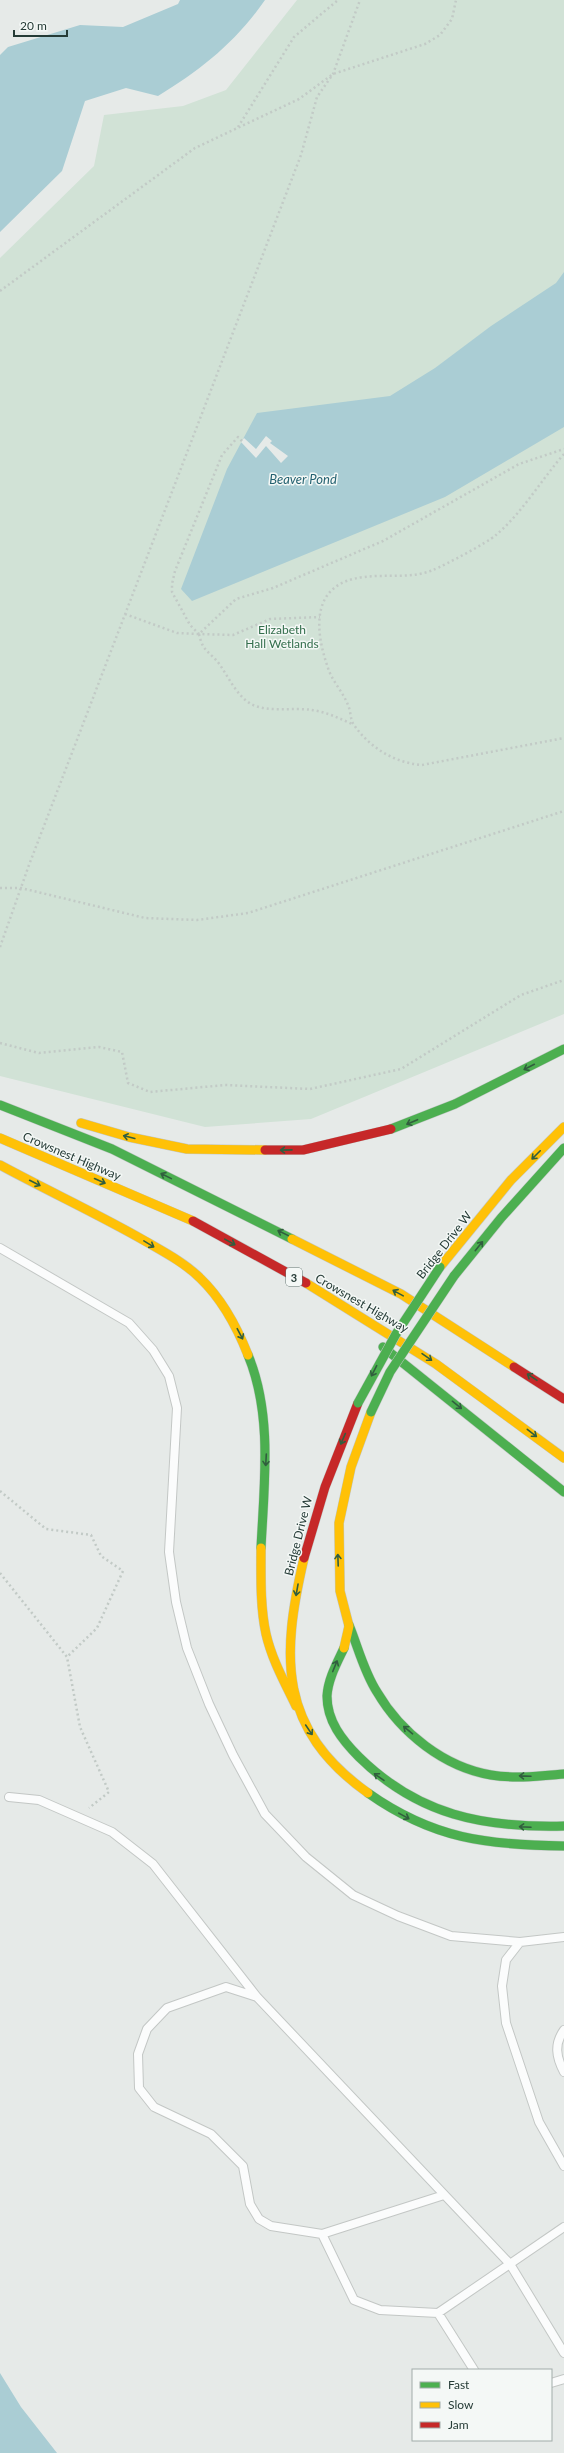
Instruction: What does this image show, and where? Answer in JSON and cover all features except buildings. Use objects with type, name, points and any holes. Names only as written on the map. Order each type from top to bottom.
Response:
[{"type":"main road","points":[[75,1121],[129,1137],[187,1148],[303,1150],[400,1127],[455,1104],[564,1049]]},
{"type":"main road","points":[[0,1097],[37,1109]]},
{"type":"main road","name":"Crowsnest Highway","points":[[0,1105],[112,1149],[401,1294],[564,1399]]},
{"type":"main road","name":"Bridge Drive W","points":[[564,1127],[510,1180],[440,1267],[398,1327],[374,1369],[329,1471],[318,1502],[303,1559],[294,1608],[291,1647],[291,1676],[296,1706],[326,1754],[353,1781],[382,1803],[418,1824],[445,1835],[486,1844],[564,1846]]},
{"type":"main road","name":"Crowsnest Highway","points":[[0,1138],[209,1230],[363,1316],[470,1386],[564,1458]]},
{"type":"main road","points":[[564,1148],[506,1212],[454,1276],[390,1372],[371,1412],[347,1475],[338,1521],[338,1559],[341,1601],[349,1625],[377,1692],[400,1723],[427,1747],[457,1765],[491,1775],[533,1776],[564,1774]]},
{"type":"main road","points":[[0,1165],[127,1230],[165,1254],[199,1278],[227,1310],[247,1347],[260,1385],[266,1456],[260,1540],[260,1585],[264,1626],[278,1669],[296,1706]]},
{"type":"main road","points":[[156,1206],[250,1264]]},
{"type":"main road","points":[[378,1343],[564,1492]]},
{"type":"main road","points":[[349,1625],[343,1650],[328,1684],[328,1707],[336,1732],[370,1771],[410,1799],[447,1815],[490,1825],[529,1828],[564,1826]]},
{"type":"lane","points":[[0,1248],[129,1323],[153,1350],[169,1376],[177,1408],[169,1552],[176,1602],[187,1648],[209,1704],[233,1755],[265,1814],[306,1858],[353,1895],[398,1916],[451,1936],[520,1942],[564,1937]]},
{"type":"lane","points":[[9,1797],[39,1800],[112,1832],[154,1864],[257,1997],[510,2264],[564,2353]]},
{"type":"lane","points":[[520,1942],[506,1960],[502,1986],[506,2023],[539,2122],[564,2166]]},
{"type":"lane","points":[[257,1997],[226,1987],[167,2008],[147,2029],[138,2054],[139,2088],[154,2107],[211,2134],[243,2166],[250,2204],[259,2219],[271,2226],[322,2234],[444,2195]]},
{"type":"lane","points":[[564,2030],[556,2046],[558,2061],[564,2072]]},
{"type":"lane","points":[[322,2234],[354,2300],[380,2310],[438,2313],[564,2227]]},
{"type":"lane","points":[[438,2313],[473,2369]]},
{"type":"lane","points":[[552,2383],[564,2379]]},
{"type":"path","points":[[238,128],[294,37],[338,0]]},
{"type":"path","points":[[0,947],[125,614],[301,155],[317,97],[333,74],[360,0]]},
{"type":"path","points":[[0,292],[195,148],[299,99],[333,74],[425,44],[440,35],[452,19],[456,0]]},
{"type":"path","points":[[242,441],[238,437],[222,455],[175,571],[172,592],[190,625],[199,634],[202,647],[217,660],[243,698],[250,704],[258,707],[312,710],[332,715],[353,725],[373,745],[388,757],[406,764],[422,765],[564,738]]},
{"type":"path","points":[[199,634],[236,600],[273,588],[384,541],[519,464],[564,449]]},
{"type":"path","points":[[353,725],[349,706],[328,669],[320,637],[320,618],[324,601],[329,592],[339,582],[363,577],[398,576],[432,571],[495,536],[523,506],[564,454]]},
{"type":"path","points":[[125,614],[177,633],[233,635],[270,619],[320,618]]},
{"type":"path","points":[[0,888],[21,888],[145,918],[197,920],[248,912],[564,811]]},
{"type":"path","points":[[0,1044],[39,1053],[99,1047],[122,1052],[128,1083],[150,1092],[225,1086],[310,1089],[401,1068],[521,996],[564,980]]},
{"type":"path","points":[[0,1491],[46,1529],[91,1535],[101,1556],[123,1571],[97,1628],[67,1657]]},
{"type":"path","points":[[0,1573],[67,1657],[80,1727],[109,1792],[78,1817]]},
{"type":"green space","name":"Elizabeth Hall Wetlands","points":[[297,0],[564,0],[564,1014],[311,1119],[205,1127],[0,1076],[0,258],[94,166],[104,115],[183,106],[226,90]]},
{"type":"water","points":[[180,0],[265,0],[242,29],[217,54],[189,76],[158,96],[126,88],[85,101],[62,171],[0,232],[0,55],[8,47],[80,25],[123,27],[178,4]]},
{"type":"water","name":"Beaver Pond","points":[[564,272],[564,427],[445,497],[192,601],[181,589],[227,469],[257,413],[390,396],[435,368],[491,326],[556,283]]},
{"type":"water","points":[[0,2373],[21,2407],[57,2453],[0,2453]]},
{"type":"pier","points":[[266,436],[272,441],[270,443],[288,456],[281,463],[266,446],[256,458],[241,442],[244,438],[256,449]]},
{"type":"traffic: fast","points":[[391,1129],[455,1104],[564,1049]]},
{"type":"traffic: fast","points":[[0,1105],[112,1149],[292,1239]]},
{"type":"traffic: fast","points":[[454,1276],[501,1218],[564,1148]]},
{"type":"traffic: fast","points":[[358,1403],[396,1334],[440,1267]]},
{"type":"traffic: fast","points":[[371,1412],[390,1372],[454,1276]]},
{"type":"traffic: fast","points":[[383,1347],[564,1492]]},
{"type":"traffic: fast","points":[[248,1355],[256,1378],[264,1426],[265,1475],[261,1548]]},
{"type":"traffic: fast","points":[[349,1625],[365,1668],[377,1692],[398,1721],[425,1746],[457,1764],[474,1771],[491,1775],[518,1777],[564,1774]]},
{"type":"traffic: fast","points":[[344,1648],[329,1683],[327,1696],[330,1714],[341,1737],[359,1757],[381,1777],[405,1793],[428,1805],[453,1814],[506,1824],[564,1826]]},
{"type":"traffic: fast","points":[[368,1793],[415,1821],[438,1830],[485,1841],[510,1844],[564,1846]]},
{"type":"traffic: slow","points":[[81,1123],[129,1137],[187,1149],[265,1150]]},
{"type":"traffic: slow","points":[[440,1267],[511,1180],[564,1127]]},
{"type":"traffic: slow","points":[[0,1138],[193,1221]]},
{"type":"traffic: slow","points":[[0,1165],[127,1231],[188,1267],[216,1295],[234,1324],[248,1355]]},
{"type":"traffic: slow","points":[[292,1239],[401,1294],[514,1367]]},
{"type":"traffic: slow","points":[[306,1283],[436,1364],[564,1458]]},
{"type":"traffic: slow","points":[[344,1648],[349,1626],[340,1591],[339,1523],[351,1467],[371,1412]]},
{"type":"traffic: slow","points":[[261,1548],[262,1602],[266,1634],[275,1662],[296,1706]]},
{"type":"traffic: slow","points":[[304,1558],[296,1594],[292,1627],[290,1659],[294,1689],[302,1717],[317,1743],[338,1769],[368,1793]]},
{"type":"traffic: jam","points":[[265,1150],[303,1150],[391,1129]]},
{"type":"traffic: jam","points":[[193,1221],[306,1283]]},
{"type":"traffic: jam","points":[[514,1367],[564,1399]]},
{"type":"traffic: jam","points":[[304,1558],[325,1487],[358,1403]]}]
